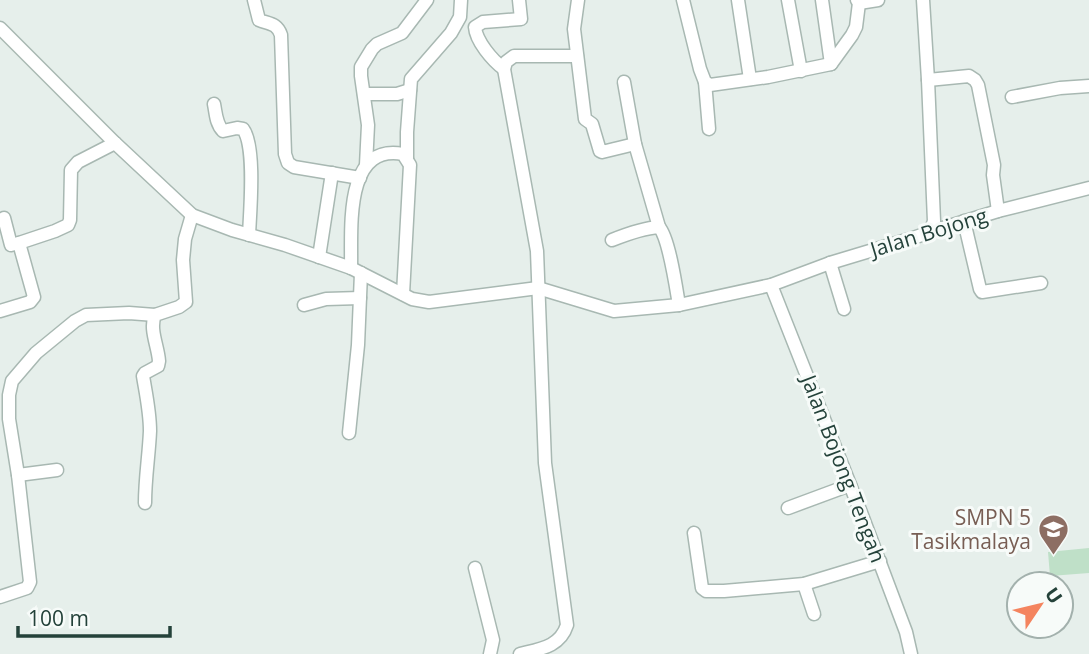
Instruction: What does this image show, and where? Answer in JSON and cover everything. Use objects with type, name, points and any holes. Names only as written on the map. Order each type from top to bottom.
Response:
[{"type":"street","points":[[254,0],[259,20],[272,23],[281,35],[286,159],[293,167],[332,173],[363,172]]},
{"type":"street","points":[[363,172],[368,125],[361,67],[377,44],[402,33],[427,0]]},
{"type":"street","points":[[407,159],[404,92],[411,79],[460,17],[461,0]]},
{"type":"street","points":[[504,69],[496,63],[474,31],[475,27],[490,21],[521,19],[519,0]]},
{"type":"street","points":[[578,0],[574,29],[586,121],[593,126],[600,151],[635,144]]},
{"type":"street","points":[[683,0],[705,82],[709,129]]},
{"type":"street","points":[[738,0],[750,79]]},
{"type":"street","points":[[788,0],[802,71]]},
{"type":"street","points":[[822,0],[831,64]]},
{"type":"street","points":[[705,82],[710,85],[720,84],[831,64],[856,27],[858,1],[878,0]]},
{"type":"street","points":[[923,0],[934,221],[930,232]]},
{"type":"street","points":[[0,28],[114,143],[192,215],[356,271],[412,299],[429,302],[538,288]]},
{"type":"street","points":[[520,654],[550,646],[559,640],[567,625],[545,463],[537,251],[504,69],[506,62],[514,55],[577,56]]},
{"type":"street","points":[[929,80],[969,76],[978,85],[994,165],[998,211]]},
{"type":"street","points":[[625,82],[635,144],[659,227],[667,242],[679,304]]},
{"type":"street","points":[[1012,97],[1060,88],[1089,86]]},
{"type":"street","points":[[364,94],[404,92]]},
{"type":"street","points":[[214,104],[221,130],[237,128],[243,130],[248,138],[251,157],[249,235]]},
{"type":"street","points":[[10,245],[68,225],[71,170],[78,162],[114,143]]},
{"type":"street","points":[[349,433],[360,298],[356,271],[354,197],[370,160],[385,152],[403,154],[410,165],[403,294]]},
{"type":"street","points":[[318,257],[332,173]]},
{"type":"street","name":"Jalan Bojong","points":[[538,288],[614,311],[679,304],[771,285],[830,262],[964,221],[1089,188]]},
{"type":"street","points":[[328,193],[354,197]]},
{"type":"street","points":[[0,597],[23,590],[30,582],[9,419],[12,381],[36,353],[86,315],[155,315],[186,302],[183,260],[185,239],[192,215]]},
{"type":"street","points":[[0,311],[30,302],[34,297],[10,245],[4,218]]},
{"type":"street","points":[[964,221],[982,292],[1041,283]]},
{"type":"street","points":[[612,240],[659,227]]},
{"type":"street","points":[[830,262],[844,309]]},
{"type":"street","name":"Jalan Bojong Tengah","points":[[771,285],[880,561],[906,632],[911,654]]},
{"type":"street","points":[[304,305],[326,299],[360,298]]},
{"type":"street","points":[[145,503],[145,472],[150,430],[143,376],[158,366],[159,361],[152,325],[155,315]]},
{"type":"street","points":[[18,475],[57,470]]},
{"type":"street","points":[[788,508],[850,485]]},
{"type":"street","points":[[694,533],[702,588],[705,591],[804,584],[880,561]]},
{"type":"street","points":[[475,568],[493,640],[490,654]]},
{"type":"street","points":[[804,584],[814,614]]},
{"type":"green space","points":[[1089,548],[1089,573],[1075,574],[1075,570],[1050,570],[1048,552]]},
{"type":"place","name":"SMPN 5 Tasikmalaya","points":[[1054,557]]}]
